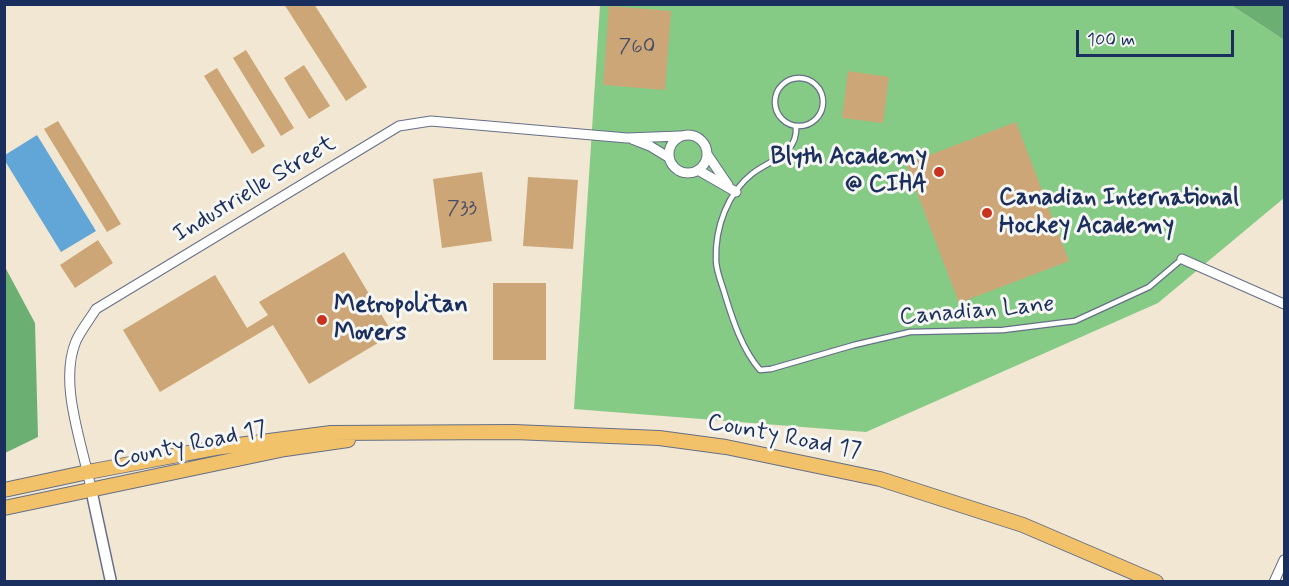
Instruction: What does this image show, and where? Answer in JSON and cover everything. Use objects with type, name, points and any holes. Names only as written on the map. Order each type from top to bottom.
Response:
[{"type":"main road","name":"County Road 17","points":[[4,490],[214,448],[331,433],[514,432],[659,438],[726,447],[880,479],[1023,525],[1156,582]]},
{"type":"main road","name":"County Road 17","points":[[4,508],[285,449],[386,434]]},
{"type":"street","name":"Industrielle Street","points":[[91,489],[69,373],[76,341],[96,309],[399,126],[431,121],[627,138],[693,135],[703,142],[707,154],[732,189]]},
{"type":"street","points":[[668,157],[671,144],[680,136]]},
{"type":"street","name":"Industrielle Street","points":[[627,138],[650,146],[668,157],[680,172],[698,170],[732,189]]},
{"type":"street","points":[[698,170],[703,166],[707,154]]},
{"type":"street","points":[[1182,259],[1284,304]]},
{"type":"street","points":[[91,489],[111,582]]},
{"type":"street","points":[[1274,582],[1284,560]]},
{"type":"lane","points":[[802,78],[816,84],[820,90],[823,105],[817,119],[796,126],[781,118],[775,103],[780,87],[786,81],[802,78]]},
{"type":"lane","name":"Canadian Lane","points":[[796,126],[793,145],[732,189],[718,237],[716,262],[733,322],[751,360],[760,370],[910,332],[1003,330],[1075,321],[1149,287],[1182,259]]},
{"type":"green space","points":[[600,5],[1231,5],[1284,40],[1284,198],[1158,303],[866,432],[574,409]]},
{"type":"green space","points":[[1231,5],[1284,5],[1284,40]]},
{"type":"green space","points":[[5,267],[35,323],[38,437],[5,453]]},
{"type":"water","points":[[37,135],[96,231],[61,252],[5,161],[5,155]]},
{"type":"building","points":[[284,4],[314,4],[367,87],[346,101]]},
{"type":"building","points":[[609,6],[671,11],[665,90],[603,85]]},
{"type":"building","points":[[246,50],[294,128],[281,136],[233,58]]},
{"type":"building","points":[[304,65],[330,106],[309,119],[284,78]]},
{"type":"building","points":[[217,68],[265,146],[252,154],[204,76]]},
{"type":"building","points":[[848,71],[889,77],[883,123],[842,118]]},
{"type":"building","points":[[58,121],[121,224],[107,232],[44,129]]},
{"type":"building","name":"Canadian International Hockey Academy","points":[[1016,122],[1069,261],[959,303],[906,164]]},
{"type":"building","points":[[482,172],[492,241],[442,248],[433,179]]},
{"type":"building","points":[[528,177],[578,180],[573,249],[523,246]]},
{"type":"building","points":[[98,240],[113,263],[75,288],[60,265]]},
{"type":"building","name":"Metropolitan Movers","points":[[344,252],[393,334],[309,384],[273,325],[160,392],[123,330],[215,275],[247,328],[268,315],[259,302]]},
{"type":"building","points":[[493,283],[546,283],[546,360],[493,360]]},
{"type":"place","name":"Blyth Academy @ CIHA","points":[[939,172]]},
{"type":"place","name":"Canadian International Hockey Academy","points":[[987,213]]},
{"type":"place","name":"Metropolitan Movers","points":[[322,320]]}]
